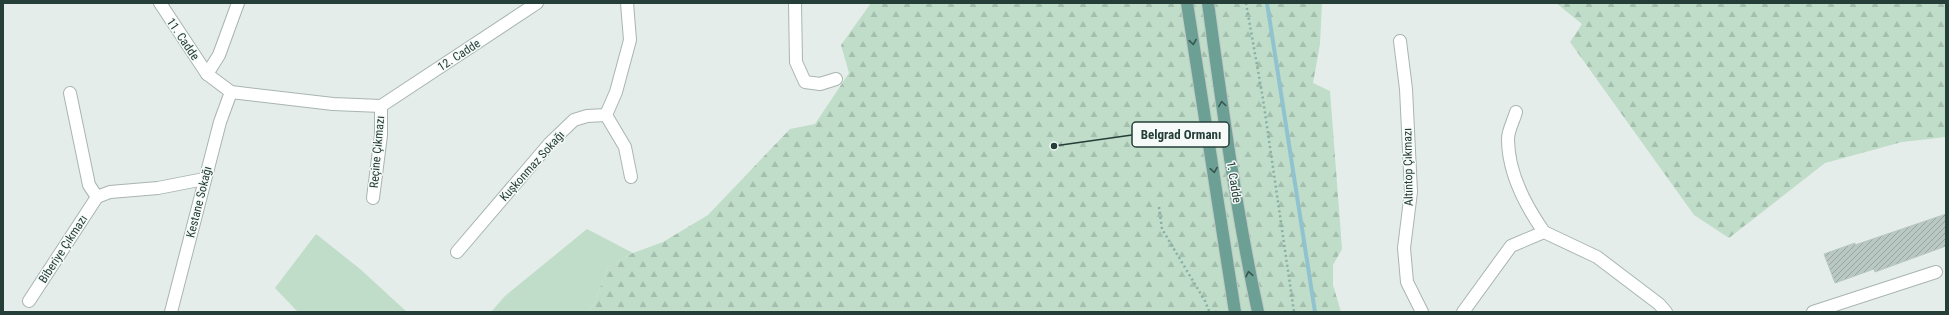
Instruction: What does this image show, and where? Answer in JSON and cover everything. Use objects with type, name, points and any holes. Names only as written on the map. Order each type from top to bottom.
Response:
[{"type":"main road","name":"1. Cadde","points":[[1187,3],[1235,312]]},
{"type":"main road","name":"1. Cadde","points":[[1208,3],[1231,167],[1255,311]]},
{"type":"street","name":"11. Cadde","points":[[160,3],[207,74],[231,92]]},
{"type":"street","points":[[207,74],[219,55],[238,3]]},
{"type":"street","name":"12. Cadde","points":[[381,106],[537,3]]},
{"type":"street","points":[[627,3],[630,40],[616,92],[606,115],[625,147],[631,177]]},
{"type":"street","points":[[795,3],[796,62],[805,82],[820,84],[836,79]]},
{"type":"street","name":"Altıntop Çıkmazı","points":[[1400,42],[1406,89],[1411,192],[1404,248],[1406,275],[1407,282],[1422,312]]},
{"type":"street","points":[[231,92],[333,104],[381,106]]},
{"type":"street","name":"Kestane Sokağı","points":[[173,311],[204,179],[220,122],[231,92]]},
{"type":"street","points":[[70,94],[89,185],[97,196],[110,192],[158,188],[204,179]]},
{"type":"street","name":"Reçine Çıkmazı","points":[[373,198],[381,135],[381,106]]},
{"type":"street","points":[[1516,112],[1508,138],[1512,169],[1527,209],[1544,232],[1597,257],[1659,304],[1666,312]]},
{"type":"street","name":"Kuşkonmaz Sokağı","points":[[457,252],[550,143],[574,120],[587,116],[606,115]]},
{"type":"street","name":"Biberiye Çıkmazı","points":[[29,301],[97,196]]},
{"type":"street","points":[[1463,312],[1511,246],[1544,232]]},
{"type":"street","points":[[1813,312],[1936,272]]},
{"type":"path","points":[[1246,3],[1263,100],[1294,312]]},
{"type":"path","points":[[1159,207],[1162,229],[1205,301],[1209,311],[1211,312]]},
{"type":"green space","points":[[871,3],[1322,3],[1320,44],[1313,83],[1330,91],[1342,249],[1333,265],[1333,285],[1341,312],[587,312],[593,306],[608,267],[633,253],[663,242],[708,215],[790,129],[815,124],[849,73],[841,45]]},
{"type":"green space","points":[[1556,3],[1946,3],[1946,137],[1902,142],[1825,163],[1729,238],[1694,215],[1570,42],[1582,24]]},
{"type":"green space","points":[[587,229],[633,253],[608,267],[593,306],[587,312],[491,312],[505,296]]},
{"type":"green space","points":[[316,234],[360,269],[407,312],[298,312],[275,288]]},
{"type":"building","points":[[1946,214],[1946,246],[1875,272],[1874,269],[1835,283],[1824,254]]},
{"type":"waterway","points":[[1267,3],[1315,312]]},
{"type":"place","name":"Belgrad Ormanı","points":[[1054,146]]}]
